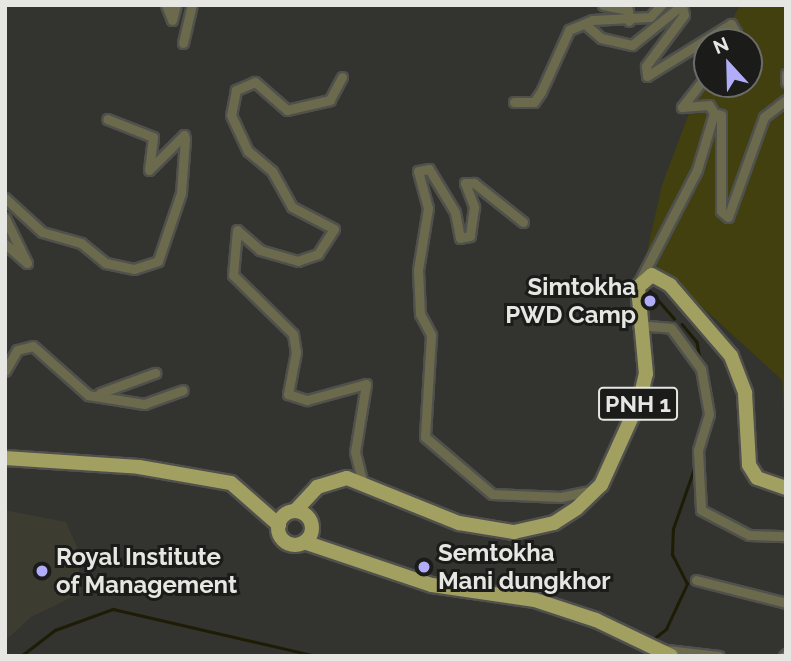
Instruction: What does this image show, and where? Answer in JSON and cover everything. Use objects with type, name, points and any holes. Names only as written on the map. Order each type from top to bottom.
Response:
[{"type":"main road","points":[[639,282],[662,277],[731,356],[745,393],[749,465],[757,478],[786,488]]},
{"type":"main road","name":"PNH 1","points":[[297,523],[310,498],[326,483],[362,481],[459,523],[514,532],[554,523],[601,485],[646,374],[638,325],[639,282]]},
{"type":"main road","points":[[5,458],[206,478],[231,483],[266,510],[297,523],[326,545],[432,585],[535,600],[596,620],[671,656]]},
{"type":"street","points":[[166,5],[172,20],[176,5]]},
{"type":"street","points":[[183,43],[192,5]]},
{"type":"street","points":[[603,5],[628,10],[629,21]]},
{"type":"street","points":[[514,102],[534,102],[569,30],[584,24],[650,17],[662,5]]},
{"type":"street","points":[[584,24],[601,38],[632,46],[682,5],[684,15],[646,66],[647,76],[693,48]]},
{"type":"street","points":[[786,74],[786,82]]},
{"type":"street","points":[[342,78],[330,100],[287,110],[255,82],[236,90],[231,115],[248,151],[272,171],[292,207],[334,229],[318,254],[298,261],[260,250],[237,230],[233,275],[293,334],[296,352],[288,394],[307,400],[366,384],[355,452],[362,481]]},
{"type":"street","points":[[693,93],[682,107],[709,104],[714,113],[721,115],[718,162],[721,211],[728,217],[764,117],[786,100]]},
{"type":"street","points":[[639,282],[697,170],[714,113]]},
{"type":"street","points":[[5,198],[42,232],[81,243],[106,263],[134,269],[158,261],[181,193],[184,135],[149,170],[153,137],[107,119]]},
{"type":"street","points":[[523,222],[474,183],[465,183],[474,206],[470,236],[460,238],[455,212],[429,169],[418,171],[428,208],[418,270],[420,314],[431,335],[425,437],[492,494],[561,498],[601,485]]},
{"type":"street","points":[[5,218],[27,262],[5,244]]},
{"type":"street","points":[[638,325],[671,328],[701,369],[709,414],[698,450],[701,510],[749,535],[786,536]]},
{"type":"street","points":[[5,371],[17,350],[33,346],[80,392],[100,393],[144,404],[183,390]]},
{"type":"street","points":[[100,393],[155,373]]},
{"type":"street","points":[[696,580],[786,603]]},
{"type":"street","points":[[657,650],[686,647],[719,656]]},
{"type":"shaded area","points":[[740,5],[786,5],[786,448],[782,380],[646,256],[662,185],[695,98],[763,98],[763,28],[728,28]]},
{"type":"shaded area","name":"Royal Institute of Management","points":[[5,510],[66,522],[78,549],[81,593],[31,617],[5,641]]},
{"type":"waterway","points":[[646,286],[674,318]]},
{"type":"waterway","points":[[682,324],[697,342],[701,364]]},
{"type":"waterway","points":[[652,640],[666,629],[687,584],[672,555],[673,529],[695,466]]},
{"type":"waterway","points":[[21,656],[55,630],[113,609],[317,656]]},
{"type":"place","name":"Simtokha PWD Camp","points":[[650,301]]},
{"type":"place","name":"Semtokha Mani dungkhor","points":[[424,567]]},
{"type":"place","name":"Royal Institute of Management","points":[[42,571]]}]
